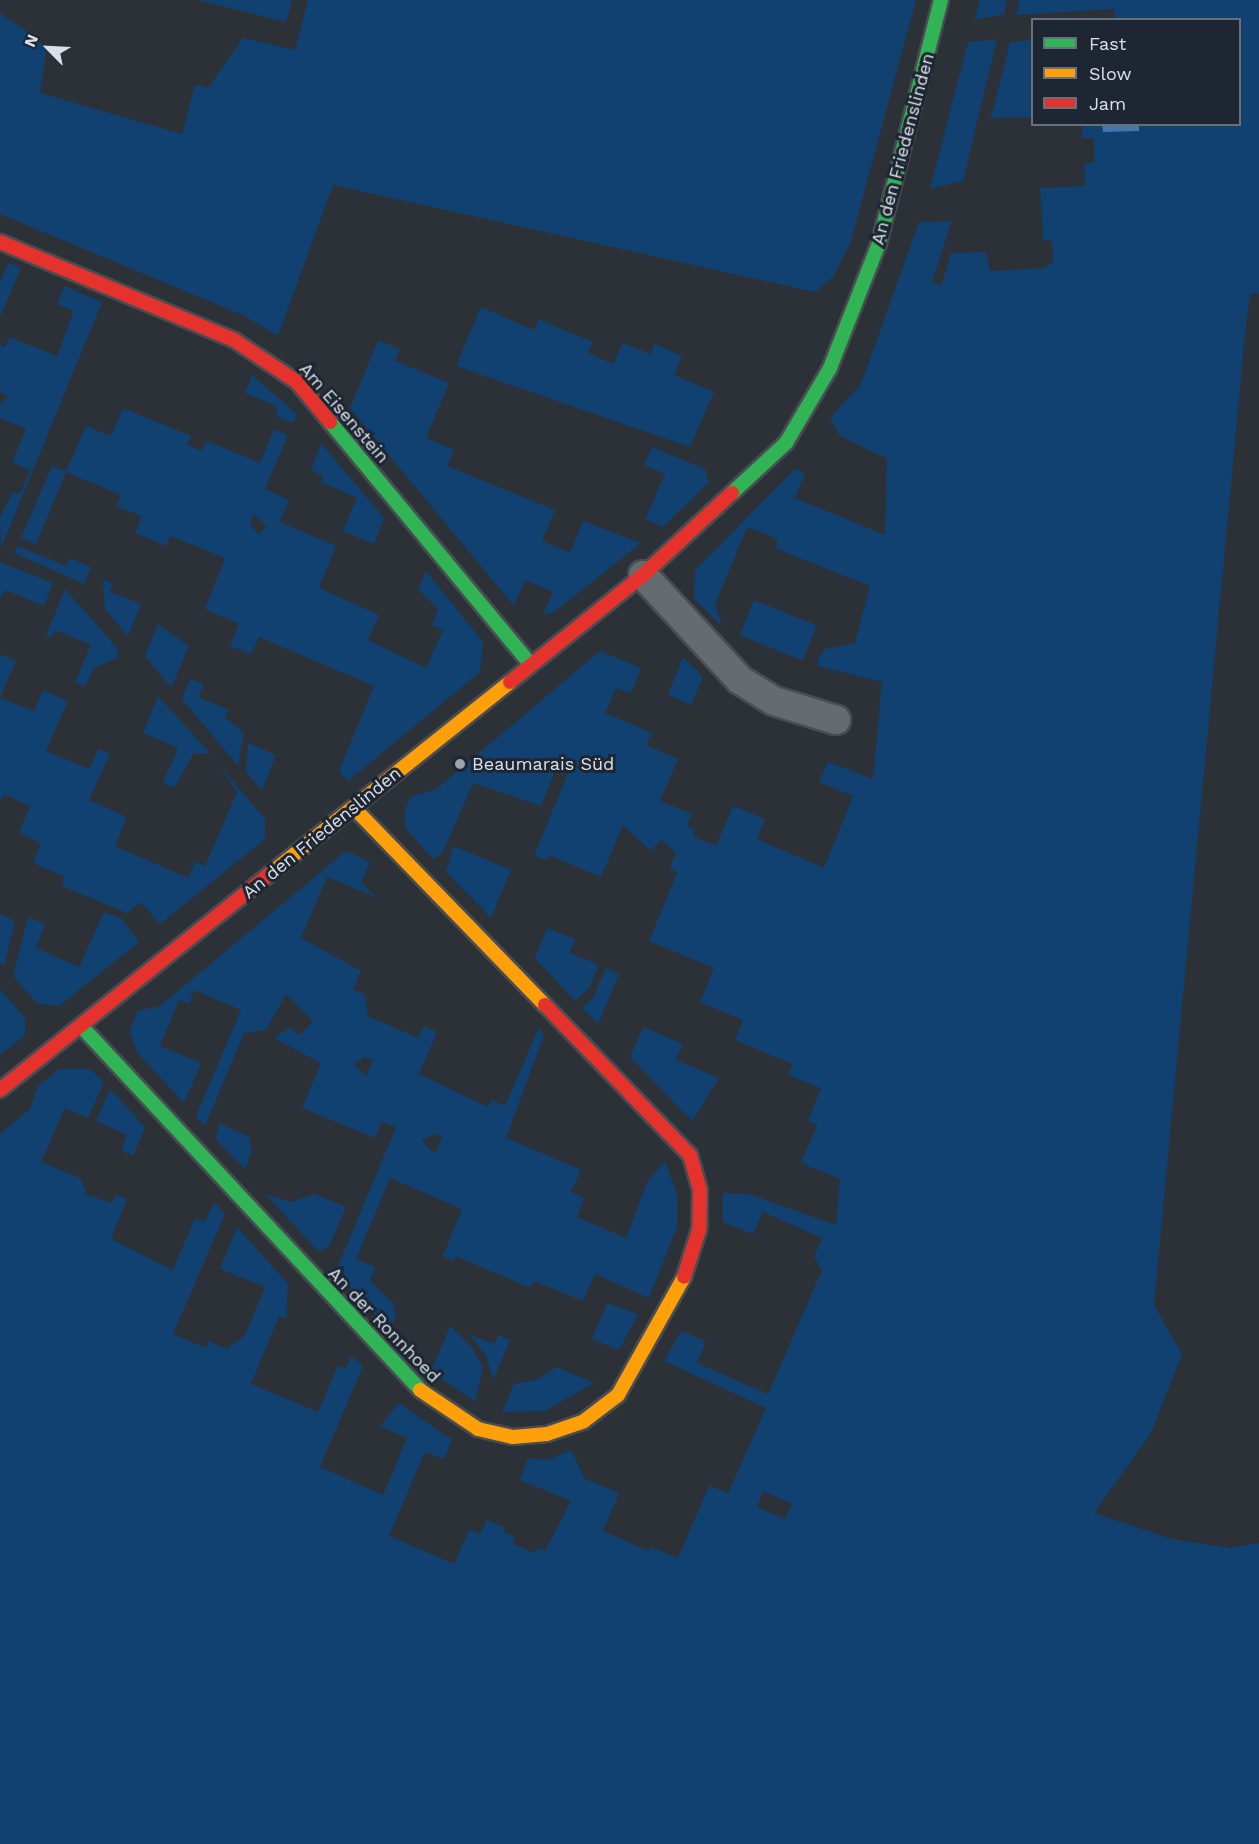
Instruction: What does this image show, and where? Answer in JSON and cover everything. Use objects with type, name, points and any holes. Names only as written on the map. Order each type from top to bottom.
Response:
[{"type":"street","name":"An den Friedenslinden","points":[[0,1090],[643,575],[786,443],[830,368],[882,232],[941,0]]},
{"type":"street","name":"Am Eisenstein","points":[[0,242],[234,340],[275,364],[297,382],[530,664]]},
{"type":"street","points":[[643,575],[740,680],[774,701],[836,720]]},
{"type":"street","name":"An der Ronnhoed","points":[[81,1026],[396,1369],[436,1404],[478,1429],[513,1437],[547,1434],[584,1421],[618,1395],[685,1276],[694,1248],[700,1191],[690,1155],[354,808]]},
{"type":"shaded area","points":[[198,0],[292,0],[286,22]]},
{"type":"shaded area","points":[[308,0],[916,0],[851,241],[834,276],[815,292],[333,185],[278,336],[245,316],[0,214],[0,13],[38,39],[46,51],[40,93],[182,134],[195,85],[208,88],[243,38],[295,50]]},
{"type":"shaded area","points":[[979,0],[1007,0],[1004,14],[975,20]]},
{"type":"shaded area","points":[[1019,0],[1259,0],[1259,294],[1251,293],[1247,314],[1154,1305],[1182,1354],[1151,1433],[1094,1513],[1172,1539],[1230,1548],[1259,1543],[1259,1844],[0,1844],[0,1134],[30,1109],[38,1086],[59,1069],[90,1069],[104,1082],[88,1118],[65,1108],[41,1162],[80,1178],[87,1195],[112,1203],[116,1195],[127,1199],[111,1239],[173,1270],[195,1218],[205,1222],[214,1202],[225,1214],[173,1334],[206,1348],[209,1341],[227,1349],[245,1335],[265,1287],[220,1269],[237,1227],[288,1284],[286,1319],[279,1316],[251,1384],[318,1412],[338,1365],[346,1369],[351,1356],[363,1366],[320,1467],[383,1495],[407,1438],[380,1426],[399,1403],[452,1440],[444,1459],[425,1452],[389,1536],[454,1564],[469,1530],[480,1534],[487,1520],[505,1527],[504,1532],[515,1537],[513,1544],[535,1553],[538,1548],[545,1551],[571,1501],[520,1480],[528,1458],[548,1460],[571,1450],[585,1479],[619,1493],[603,1531],[649,1551],[651,1547],[678,1558],[709,1486],[728,1493],[766,1408],[664,1361],[681,1331],[706,1341],[697,1363],[768,1394],[822,1270],[814,1257],[822,1238],[763,1212],[753,1234],[723,1222],[723,1193],[749,1194],[836,1225],[840,1179],[801,1163],[817,1125],[808,1121],[821,1088],[788,1075],[792,1064],[735,1040],[743,1020],[700,1002],[714,968],[649,941],[677,873],[670,867],[676,852],[661,840],[651,851],[623,825],[601,877],[551,856],[545,860],[534,856],[568,773],[558,763],[541,806],[473,783],[442,854],[433,859],[406,829],[404,812],[411,796],[435,790],[600,651],[641,668],[631,693],[616,688],[605,713],[652,733],[646,745],[678,759],[660,801],[692,814],[687,826],[695,829],[693,836],[716,846],[733,806],[765,819],[757,839],[824,868],[853,796],[819,782],[828,762],[873,779],[882,682],[818,666],[818,659],[825,649],[855,643],[870,586],[775,548],[778,539],[747,527],[715,605],[723,628],[694,598],[695,570],[795,469],[805,473],[795,498],[885,535],[887,459],[840,436],[830,418],[861,384],[919,222],[952,221],[932,282],[941,286],[951,253],[986,252],[990,271],[1043,268],[1053,263],[1052,241],[1043,240],[1040,188],[1085,186],[1084,163],[1094,163],[1094,138],[1082,138],[1082,126],[1241,126],[1241,18],[1115,18],[1114,9],[1016,15]],"holes":[[[763,1491],[792,1504],[785,1519],[757,1507]]]},
{"type":"shaded area","points":[[997,39],[963,181],[930,189],[968,42]]},
{"type":"shaded area","points":[[1031,40],[1031,117],[991,118],[1010,42]]},
{"type":"shaded area","points":[[1102,126],[1139,126],[1139,131],[1103,132]]},
{"type":"shaded area","points":[[8,263],[21,268],[0,317],[0,283]]},
{"type":"shaded area","points":[[64,286],[102,302],[1,548],[0,517],[13,492],[20,494],[30,470],[12,462],[26,429],[0,418],[0,404],[8,396],[0,392],[0,345],[5,347],[9,337],[57,356],[74,311],[57,304]]},
{"type":"shaded area","points":[[481,307],[534,330],[539,319],[593,342],[588,353],[613,364],[623,343],[650,354],[655,344],[682,356],[674,375],[714,392],[690,447],[456,366]]},
{"type":"shaded area","points":[[378,340],[400,349],[395,361],[449,383],[426,438],[454,450],[447,466],[555,510],[542,541],[570,553],[583,521],[641,543],[554,612],[543,615],[553,592],[525,580],[514,606],[350,408]]},
{"type":"shaded area","points":[[252,375],[297,414],[293,423],[278,417],[276,406],[245,393]]},
{"type":"shaded area","points":[[123,408],[191,436],[187,445],[201,451],[207,441],[260,463],[274,429],[288,435],[265,489],[289,500],[280,522],[336,546],[319,588],[379,615],[368,640],[426,668],[443,630],[432,625],[438,609],[418,589],[426,571],[483,642],[480,672],[348,781],[339,771],[374,686],[259,637],[251,654],[230,646],[239,624],[205,609],[225,558],[170,536],[166,546],[135,533],[142,516],[116,506],[121,495],[66,472],[36,544],[21,538],[52,466],[66,471],[86,426],[111,436]],"holes":[[[254,514],[267,527],[258,534],[250,524]]]},
{"type":"shaded area","points":[[321,443],[384,518],[374,544],[343,531],[357,498],[321,482],[323,476],[311,470]]},
{"type":"shaded area","points":[[652,447],[705,469],[709,482],[663,527],[645,519],[665,474],[644,465]]},
{"type":"shaded area","points":[[18,546],[66,566],[70,558],[91,567],[84,584],[14,553]]},
{"type":"shaded area","points":[[0,562],[53,583],[44,606],[6,590],[0,598]]},
{"type":"shaded area","points":[[103,579],[113,584],[110,592],[141,604],[128,636],[105,609]]},
{"type":"shaded area","points":[[65,589],[118,649],[117,658],[94,668],[85,686],[75,682],[91,645],[55,630],[51,638],[46,636]]},
{"type":"shaded area","points":[[754,600],[817,625],[803,661],[740,635]]},
{"type":"shaded area","points":[[158,624],[189,646],[171,688],[145,656]]},
{"type":"shaded area","points":[[0,654],[16,661],[0,698]]},
{"type":"shaded area","points":[[683,657],[703,677],[691,705],[668,695]]},
{"type":"shaded area","points":[[190,679],[204,684],[198,697],[229,710],[225,717],[244,733],[238,766],[182,699]]},
{"type":"shaded area","points":[[43,690],[68,701],[46,751],[89,769],[98,749],[110,754],[89,800],[127,817],[115,846],[188,878],[195,862],[205,866],[237,792],[218,764],[265,819],[265,839],[160,924],[141,902],[127,913],[62,886],[65,877],[33,863],[41,843],[19,833],[30,806],[5,795],[0,799],[0,698],[34,711]]},
{"type":"shaded area","points":[[158,696],[211,754],[194,753],[174,788],[163,783],[178,748],[143,733]]},
{"type":"shaded area","points":[[248,743],[276,755],[262,791],[246,772]]},
{"type":"shaded area","points":[[453,846],[511,870],[491,918],[446,872]]},
{"type":"shaded area","points":[[346,851],[370,862],[361,883],[378,898],[327,877],[301,938],[361,971],[353,989],[365,995],[368,1016],[418,1038],[424,1026],[437,1032],[419,1074],[488,1107],[492,1100],[505,1106],[539,1027],[544,1035],[506,1138],[581,1170],[571,1192],[584,1198],[577,1217],[626,1238],[647,1182],[665,1161],[677,1194],[677,1227],[649,1298],[595,1274],[583,1301],[534,1281],[530,1288],[456,1256],[453,1261],[443,1256],[462,1209],[390,1178],[356,1259],[375,1267],[370,1281],[393,1303],[396,1315],[389,1330],[336,1271],[396,1127],[382,1122],[375,1138],[302,1108],[321,1063],[274,1038],[290,1027],[299,1035],[313,1021],[286,994],[266,1030],[244,1033],[205,1126],[196,1116],[241,1010],[194,990],[189,1004],[179,1000],[160,1046],[201,1063],[184,1103],[137,1052],[130,1031],[137,1011],[160,1006]],"holes":[[[365,1057],[373,1060],[366,1076],[354,1064]],[[435,1134],[442,1137],[435,1154],[421,1140]]]},
{"type":"shaded area","points":[[104,912],[121,918],[139,942],[59,1006],[37,1003],[13,976],[28,917],[45,924],[36,948],[79,967]]},
{"type":"shaded area","points":[[0,914],[15,921],[4,966],[0,962]]},
{"type":"shaded area","points":[[547,928],[575,939],[570,953],[599,965],[589,988],[575,1001],[535,958]]},
{"type":"shaded area","points":[[606,968],[619,974],[598,1024],[582,1008],[593,998]]},
{"type":"shaded area","points":[[0,989],[25,1018],[25,1035],[0,1055]]},
{"type":"shaded area","points":[[643,1027],[683,1044],[676,1060],[719,1078],[692,1121],[630,1057]]},
{"type":"shaded area","points":[[110,1089],[145,1127],[133,1156],[121,1150],[127,1135],[96,1121]]},
{"type":"shaded area","points":[[219,1123],[249,1137],[252,1151],[245,1169],[216,1140]]},
{"type":"shaded area","points":[[265,1194],[291,1202],[315,1194],[346,1207],[329,1247],[318,1251]]},
{"type":"shaded area","points":[[607,1303],[638,1314],[619,1350],[592,1339]]},
{"type":"shaded area","points":[[450,1326],[471,1346],[483,1368],[475,1402],[431,1371]]},
{"type":"shaded area","points":[[469,1334],[494,1344],[499,1335],[510,1340],[493,1380],[487,1357]]},
{"type":"shaded area","points":[[557,1367],[594,1383],[545,1411],[502,1412],[514,1384],[536,1380]]},
{"type":"traffic: fast","points":[[732,493],[786,443],[830,368],[879,243],[941,0]]},
{"type":"traffic: fast","points":[[330,422],[530,664]]},
{"type":"traffic: fast","points":[[81,1026],[420,1390]]},
{"type":"traffic: slow","points":[[271,873],[510,682]]},
{"type":"traffic: slow","points":[[354,808],[545,1005]]},
{"type":"traffic: slow","points":[[420,1390],[478,1429],[513,1437],[547,1434],[584,1421],[618,1395],[684,1277]]},
{"type":"traffic: jam","points":[[0,242],[234,340],[297,382],[330,422]]},
{"type":"traffic: jam","points":[[510,682],[643,575],[732,493]]},
{"type":"traffic: jam","points":[[0,1090],[271,873]]},
{"type":"traffic: jam","points":[[545,1005],[690,1155],[700,1191],[699,1230],[684,1277]]},
{"type":"place","name":"Beaumarais Süd","points":[[460,764]]}]
